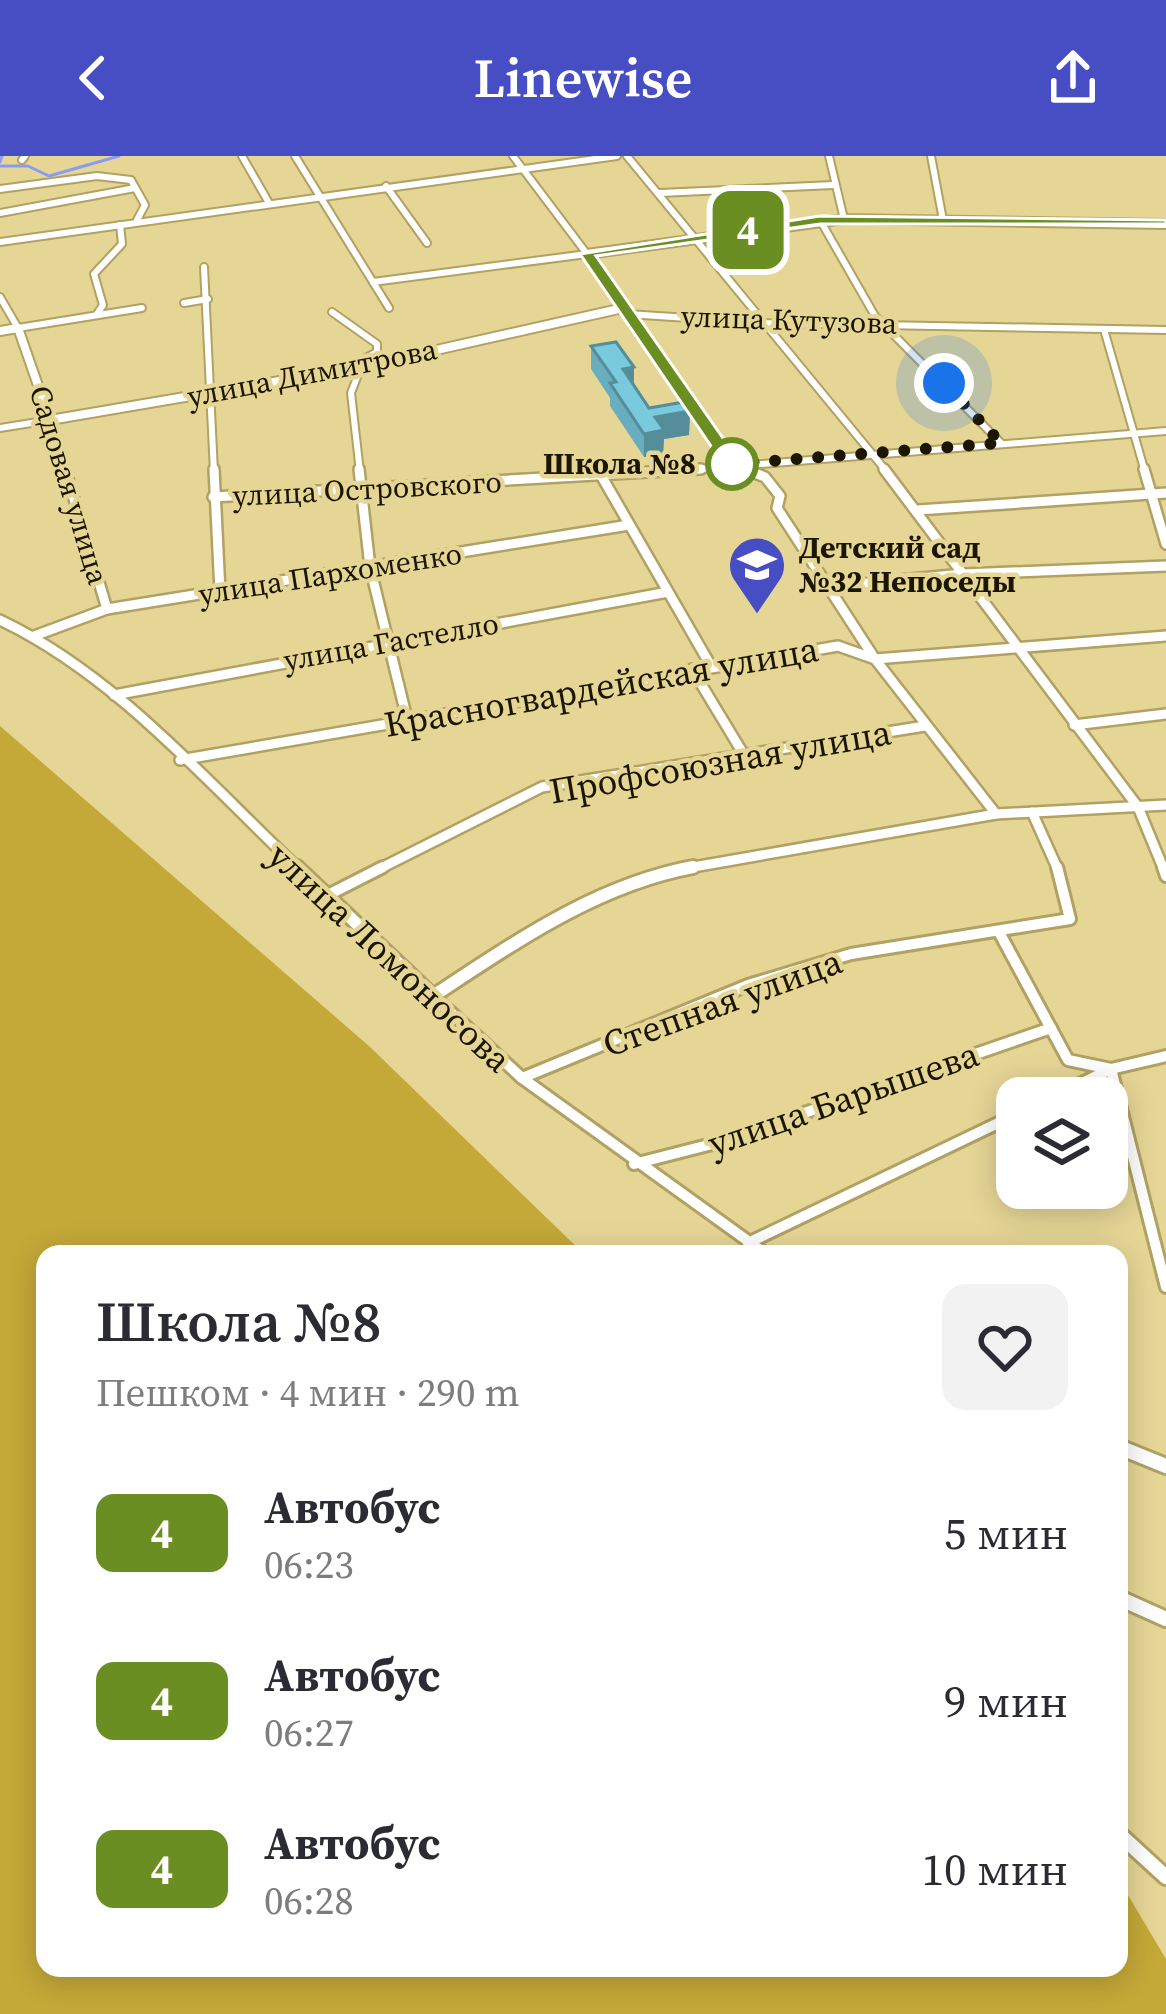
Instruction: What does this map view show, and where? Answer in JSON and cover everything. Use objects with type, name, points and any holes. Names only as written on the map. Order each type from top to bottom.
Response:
[{"type":"street","points":[[242,156],[269,203]]},
{"type":"street","points":[[295,156],[388,308]]},
{"type":"street","points":[[513,156],[527,169],[732,464],[765,477],[780,496],[777,508],[875,659],[996,814]]},
{"type":"street","points":[[0,242],[617,156]]},
{"type":"street","points":[[627,156],[766,323],[867,455],[918,510],[1012,646],[1138,807],[1166,876]]},
{"type":"street","points":[[829,156],[844,219]]},
{"type":"street","points":[[932,156],[943,220]]},
{"type":"street","points":[[0,189],[97,176],[131,180],[145,205],[137,220]]},
{"type":"street","points":[[660,193],[745,184],[833,185]]},
{"type":"street","points":[[386,186],[427,243]]},
{"type":"street","points":[[0,213],[135,188]]},
{"type":"street","points":[[373,282],[820,220],[1166,224]]},
{"type":"street","points":[[820,220],[875,316],[1001,443]]},
{"type":"street","points":[[97,314],[103,305],[94,274],[122,244],[120,225]]},
{"type":"street","points":[[204,267],[220,592]]},
{"type":"street","name":"Садовая улица","points":[[0,297],[18,328],[50,420],[107,609]]},
{"type":"street","points":[[184,302],[208,299]]},
{"type":"street","points":[[0,331],[142,308]]},
{"type":"street","name":"улица Кутузова","points":[[625,311],[766,323],[1105,333],[1166,330]]},
{"type":"street","name":"улица Димитрова","points":[[0,428],[361,367],[625,311]]},
{"type":"street","points":[[332,312],[377,344],[377,352],[346,369]]},
{"type":"street","points":[[1105,333],[1166,544]]},
{"type":"street","points":[[361,367],[351,393],[370,567],[384,642],[406,719]]},
{"type":"street","name":"улица Островского","points":[[213,497],[602,477],[1166,431]]},
{"type":"street","points":[[602,477],[711,666]]},
{"type":"street","points":[[918,510],[1166,493]]},
{"type":"street","name":"улица Пархоменко","points":[[34,636],[107,609],[629,525]]},
{"type":"street","points":[[827,586],[963,574],[1166,566]]},
{"type":"street","name":"улица Гастелло","points":[[114,695],[668,592]]},
{"type":"street","name":"улица Ломоносова","points":[[0,620],[34,636],[114,695],[322,898],[522,1078],[751,1245]]},
{"type":"street","name":"Красногвардейская улица","points":[[180,760],[838,646],[875,659],[1166,636]]},
{"type":"street","points":[[692,669],[744,755]]},
{"type":"street","points":[[1074,724],[1166,714]]},
{"type":"street","name":"Профсоюзная улица","points":[[322,898],[542,787],[926,726]]},
{"type":"street","points":[[433,996],[541,925],[650,875],[996,814],[1166,806]]},
{"type":"street","name":"Степная улица","points":[[522,1078],[748,985],[851,954],[1070,919],[1055,860],[1032,812]]},
{"type":"street","points":[[999,932],[1068,1060],[1111,1070]]},
{"type":"street","name":"улица Барышева","points":[[634,1164],[720,1142],[1051,1028]]},
{"type":"street","points":[[1096,1077],[1166,1056]]},
{"type":"street","points":[[1111,1070],[1166,1287]]},
{"type":"street","points":[[748,1243],[996,1124]]},
{"type":"street","points":[[1128,1451],[1166,1466]]},
{"type":"street","points":[[1128,1602],[1166,1619]]},
{"type":"street","points":[[1128,1842],[1166,1877]]},
{"type":"shaded area","points":[[0,726],[369,1046],[575,1245],[36,1245],[36,1977],[1128,1977],[1128,1895],[1166,1959],[1166,2014],[0,2014]]},
{"type":"building","points":[[616,342],[634,367],[623,369],[649,408],[684,402],[690,411],[655,417],[664,430],[644,434],[591,346]]},
{"type":"waterway","points":[[0,162],[2,156]]},
{"type":"waterway","points":[[0,166],[28,166],[49,176],[119,156]]},
{"type":"bus line","name":"4","points":[[732,464],[587,254],[820,220],[1166,224]]},
{"type":"place","name":"Школа №8","points":[[732,464]]},
{"type":"place","name":"Детский сад №32 Непоседы","points":[[757,616]]},
{"type":"route","points":[[732,464],[1001,443],[944,383]]}]
